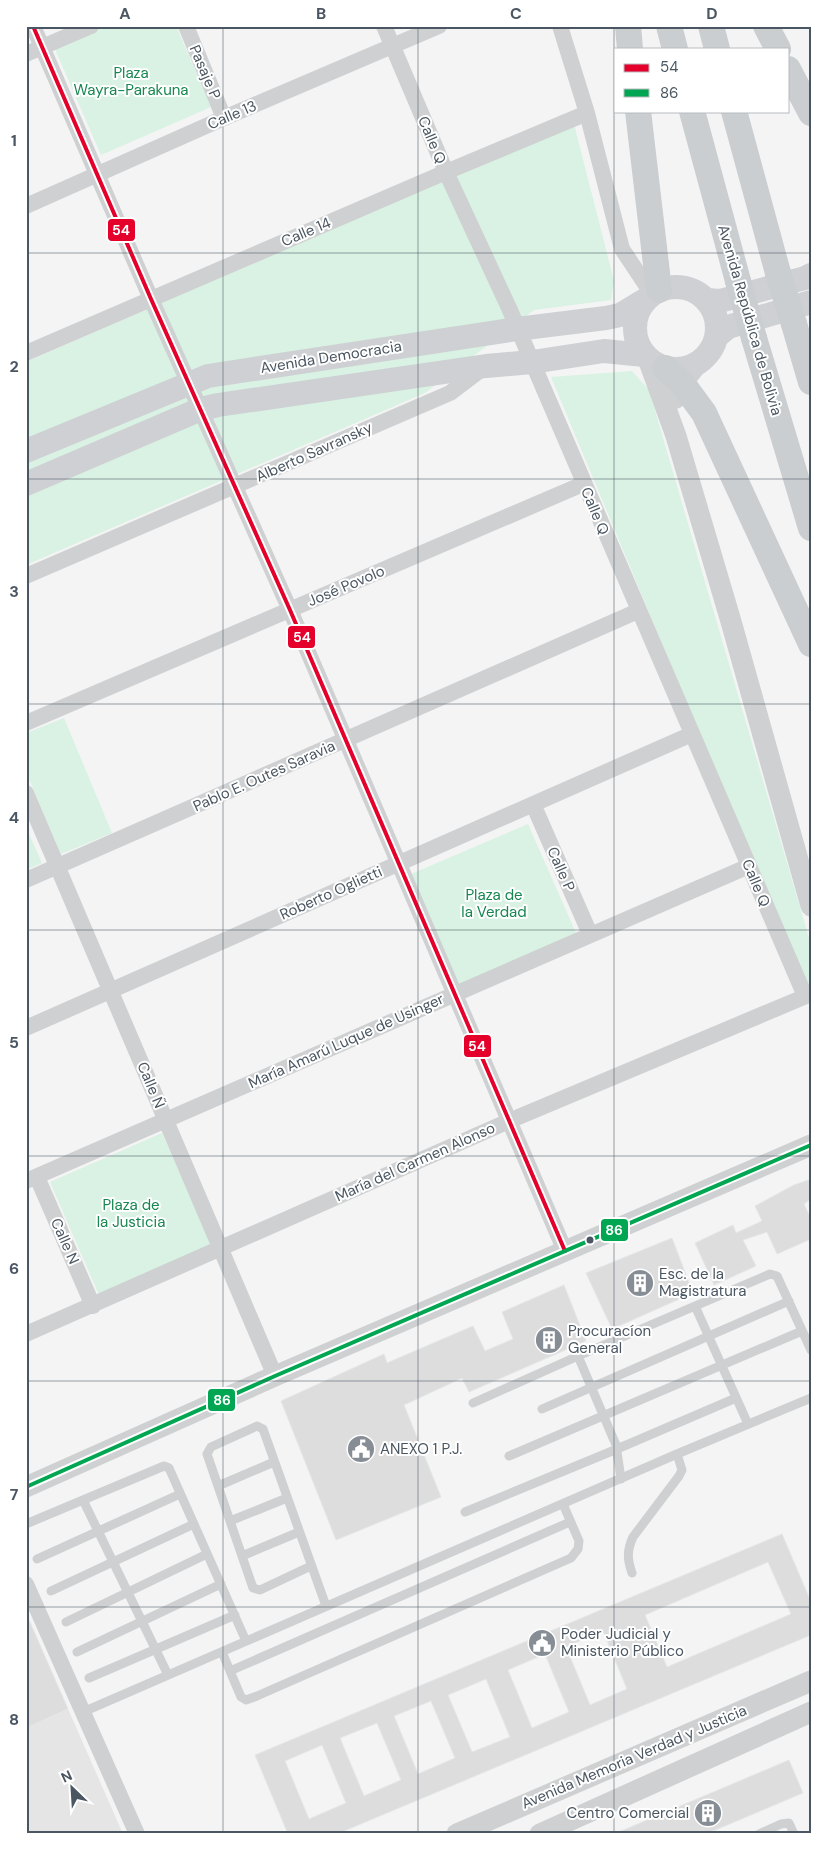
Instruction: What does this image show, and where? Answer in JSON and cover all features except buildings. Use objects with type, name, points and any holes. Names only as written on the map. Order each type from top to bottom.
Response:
[{"type":"main road","points":[[628,26],[630,48]]},
{"type":"main road","points":[[668,26],[675,48]]},
{"type":"main road","points":[[711,26],[717,48]]},
{"type":"main road","points":[[766,26],[777,48]]},
{"type":"main road","points":[[790,73],[811,113]]},
{"type":"main road","points":[[638,112],[652,295]]},
{"type":"main road","name":"Avenida República de Bolivia","points":[[692,112],[754,338],[811,528]]},
{"type":"main road","points":[[734,112],[778,273],[811,382]]},
{"type":"main road","points":[[707,300],[725,300],[811,275]]},
{"type":"main road","points":[[660,366],[677,369],[688,367],[699,362],[713,347],[716,337],[716,317],[707,300],[697,292],[685,287],[672,287],[652,295],[638,310],[635,321],[635,333],[638,344],[704,413],[811,644]]},
{"type":"main road","name":"Avenida Democracia","points":[[26,451],[189,382],[208,376],[620,315],[652,295]]},
{"type":"main road","points":[[716,337],[733,326],[811,302]]},
{"type":"main road","name":"Avenida Democracia","points":[[26,484],[201,409],[218,405],[604,351],[660,366]]},
{"type":"street","points":[[33,26],[151,299],[290,610],[566,1251]]},
{"type":"street","points":[[26,54],[91,26]]},
{"type":"street","name":"Pasaje P","points":[[186,26],[224,118]]},
{"type":"street","name":"Calle Q","points":[[384,26],[446,172],[518,329],[583,484],[749,866],[808,995]]},
{"type":"street","name":"Calle 13","points":[[26,206],[224,118],[439,26]]},
{"type":"street","points":[[560,26],[587,113],[622,250],[652,295]]},
{"type":"street","name":"Calle 14","points":[[26,353],[587,113]]},
{"type":"street","name":"Alberto Savransky","points":[[26,576],[450,393],[486,366]]},
{"type":"street","points":[[660,366],[676,400],[676,436]]},
{"type":"street","points":[[660,366],[676,436],[730,618],[811,906]]},
{"type":"street","name":"José Povolo","points":[[26,722],[583,484]]},
{"type":"street","name":"Pablo E. Outes Saravia","points":[[26,880],[638,611]]},
{"type":"street","name":"Roberto Oglietti","points":[[26,1028],[692,734]]},
{"type":"street","name":"Calle Ñ","points":[[26,793],[275,1376]]},
{"type":"street","name":"Calle P","points":[[533,804],[590,934]]},
{"type":"street","name":"María Amarú Luque de Usinger","points":[[32,1179],[165,1119],[749,866]]},
{"type":"street","name":"María del Carmen Alonso","points":[[26,1334],[510,1121],[808,995]]},
{"type":"street","points":[[26,1487],[275,1376],[811,1144]]},
{"type":"street","name":"Calle N","points":[[32,1179],[93,1306]]},
{"type":"street","points":[[26,1584],[137,1834]]},
{"type":"street","name":"Avenida Memoria Verdad y Justicia","points":[[458,1834],[488,1824],[811,1681]]},
{"type":"street","name":"Avenida Memoria Verdad y Justicia","points":[[540,1834],[811,1712]]},
{"type":"lane","points":[[473,1403],[770,1274],[777,1276],[811,1350]]},
{"type":"lane","points":[[542,1409],[788,1300]]},
{"type":"lane","points":[[695,1306],[748,1424]]},
{"type":"lane","points":[[509,1456],[802,1331]]},
{"type":"lane","points":[[578,1356],[617,1449],[620,1479]]},
{"type":"lane","points":[[464,1512],[736,1398]]},
{"type":"lane","points":[[83,1712],[677,1454],[811,1398]]},
{"type":"lane","points":[[311,1566],[260,1590],[253,1588],[207,1454],[211,1446],[257,1426],[263,1429],[326,1606]]},
{"type":"lane","points":[[632,1573],[628,1562],[628,1547],[633,1536],[679,1476],[682,1470],[677,1454]]},
{"type":"lane","points":[[218,1486],[274,1462]]},
{"type":"lane","points":[[26,1524],[164,1466],[168,1468],[246,1641]]},
{"type":"lane","points":[[37,1559],[180,1494]]},
{"type":"lane","points":[[230,1521],[287,1498]]},
{"type":"lane","points":[[83,1500],[168,1675]]},
{"type":"lane","points":[[222,1652],[242,1697],[246,1700],[284,1685],[571,1558],[578,1549],[579,1541],[562,1504]]},
{"type":"lane","points":[[230,1671],[570,1522]]},
{"type":"lane","points":[[51,1591],[194,1524]]},
{"type":"lane","points":[[242,1556],[299,1532]]},
{"type":"lane","points":[[66,1622],[207,1554]]},
{"type":"lane","points":[[77,1652],[221,1584]]},
{"type":"lane","points":[[89,1678],[235,1615]]},
{"type":"lane","points":[[759,1834],[781,1824],[789,1823],[794,1834]]},
{"type":"shaded area","points":[[68,1709],[123,1834],[26,1834],[26,1728]]},
{"type":"green space","name":"Plaza Wayra-Parakuna","points":[[103,26],[176,26],[211,107],[101,155],[54,47]]},
{"type":"green space","points":[[574,124],[614,281],[611,300],[534,310],[425,393],[26,565],[26,362]]},
{"type":"green space","points":[[632,371],[649,390],[811,945],[811,991],[807,992],[551,377]]},
{"type":"green space","points":[[64,718],[112,833],[61,854],[26,772],[26,733]]},
{"type":"green space","name":"Plaza de la Verdad","points":[[528,824],[576,933],[459,985],[411,874]]},
{"type":"green space","points":[[26,827],[42,863],[26,870]]},
{"type":"green space","name":"Plaza de la Justicia","points":[[162,1133],[212,1246],[99,1295],[50,1182]]},
{"type":"transit line","name":"54","points":[[33,26],[151,299],[290,610],[565,1251]]},
{"type":"transit line","name":"86","points":[[26,1487],[275,1376],[811,1145]]},
{"type":"place","name":"Esc. de la Magistratura","points":[[640,1283]]},
{"type":"place","name":"Procuracíon General","points":[[549,1340]]},
{"type":"place","name":"ANEXO 1 P.J.","points":[[361,1449]]},
{"type":"place","name":"Poder Judicial y Ministerio Público","points":[[542,1643]]},
{"type":"place","name":"Centro Comercial","points":[[708,1813]]}]
